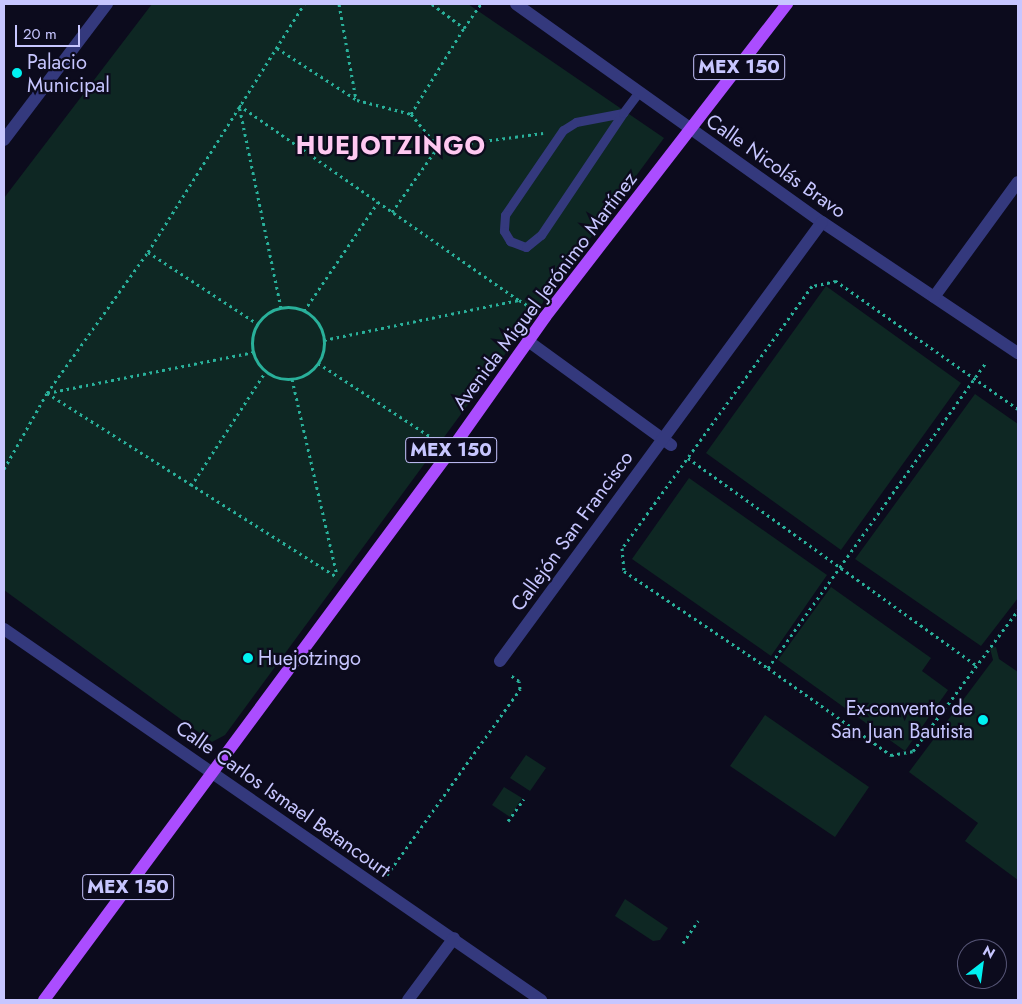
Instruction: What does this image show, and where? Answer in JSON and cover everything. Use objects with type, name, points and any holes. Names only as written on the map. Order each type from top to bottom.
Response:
[{"type":"main road","name":"Avenida Miguel Jerónimo Martínez","points":[[213,773],[451,450],[528,341],[787,4]]},
{"type":"main road","name":"MEX 150","points":[[44,1000],[213,773]]},
{"type":"street","points":[[4,140],[107,4]]},
{"type":"street","name":"Calle Nicolás Bravo","points":[[516,4],[638,93],[822,222],[1018,353]]},
{"type":"street","points":[[934,297],[1018,182]]},
{"type":"street","name":"Callejón San Francisco","points":[[500,661],[667,442],[822,222]]},
{"type":"street","points":[[528,341],[667,442]]},
{"type":"street","name":"Calle Carlos Ismael Betancourt","points":[[4,629],[454,938],[541,1000]]},
{"type":"street","points":[[408,1000],[454,938]]},
{"type":"lane","points":[[623,113],[576,122],[563,130],[505,215],[504,231],[510,241],[526,247],[541,235],[638,93]]},
{"type":"path","points":[[4,469],[47,393],[148,252],[304,4]]},
{"type":"path","points":[[339,4],[357,100]]},
{"type":"path","points":[[432,4],[464,28]]},
{"type":"path","points":[[411,114],[481,4]]},
{"type":"path","points":[[277,48],[357,100],[411,114],[438,147]]},
{"type":"path","points":[[240,105],[546,317]]},
{"type":"path","points":[[240,105],[281,308]]},
{"type":"path","points":[[392,212],[438,147],[563,130]]},
{"type":"path","points":[[304,311],[378,202]]},
{"type":"path","points":[[148,252],[258,325]]},
{"type":"path","points":[[1018,409],[836,281],[812,286],[622,548],[624,571],[768,668],[891,755],[913,751],[1018,610]]},
{"type":"path","points":[[324,340],[520,300]]},
{"type":"path","points":[[281,308],[293,308],[304,311],[314,318],[321,328],[324,340],[323,352],[318,363],[310,372],[292,379],[276,377],[266,371],[254,352],[253,341],[258,325],[270,312],[281,308]]},
{"type":"path","points":[[47,393],[254,352]]},
{"type":"path","points":[[768,668],[986,362]]},
{"type":"path","points":[[318,363],[451,450]]},
{"type":"path","points":[[191,486],[266,371]]},
{"type":"path","points":[[292,379],[338,578]]},
{"type":"path","points":[[47,393],[351,586]]},
{"type":"path","points":[[683,455],[976,665]]},
{"type":"path","points":[[397,860],[520,689],[519,681],[500,669],[500,661]]},
{"type":"path","points":[[508,821],[524,799]]},
{"type":"path","points":[[683,943],[698,921]]},
{"type":"green space","points":[[152,4],[468,4],[664,138],[225,735],[212,742],[4,590],[4,198]]},
{"type":"green space","points":[[826,286],[961,383],[841,550],[706,453]]},
{"type":"green space","points":[[975,394],[1018,424],[1018,598],[981,646],[855,559]]},
{"type":"green space","points":[[689,478],[827,575],[771,656],[632,559]]},
{"type":"green space","points":[[831,587],[931,658],[922,671],[948,690],[905,751],[778,660]]},
{"type":"green space","name":"Ex-convento de San Juan Bautista","points":[[996,647],[999,659],[1018,672],[1018,880],[965,841],[978,823],[909,772],[993,660],[990,648]]},
{"type":"green space","points":[[765,715],[869,787],[835,837],[730,766]]},
{"type":"green space","points":[[526,755],[546,768],[530,791],[510,778]]},
{"type":"green space","points":[[504,787],[522,798],[510,817],[492,805]]},
{"type":"green space","points":[[625,899],[668,928],[660,940],[653,941],[615,916]]},
{"type":"place","name":"Palacio Municipal","points":[[17,73]]},
{"type":"place","name":"Huejotzingo","points":[[248,658]]},
{"type":"place","name":"Ex-convento de San Juan Bautista","points":[[983,720]]},
{"type":"district","name":"HUEJOTZINGO","points":[[391,145]]}]
